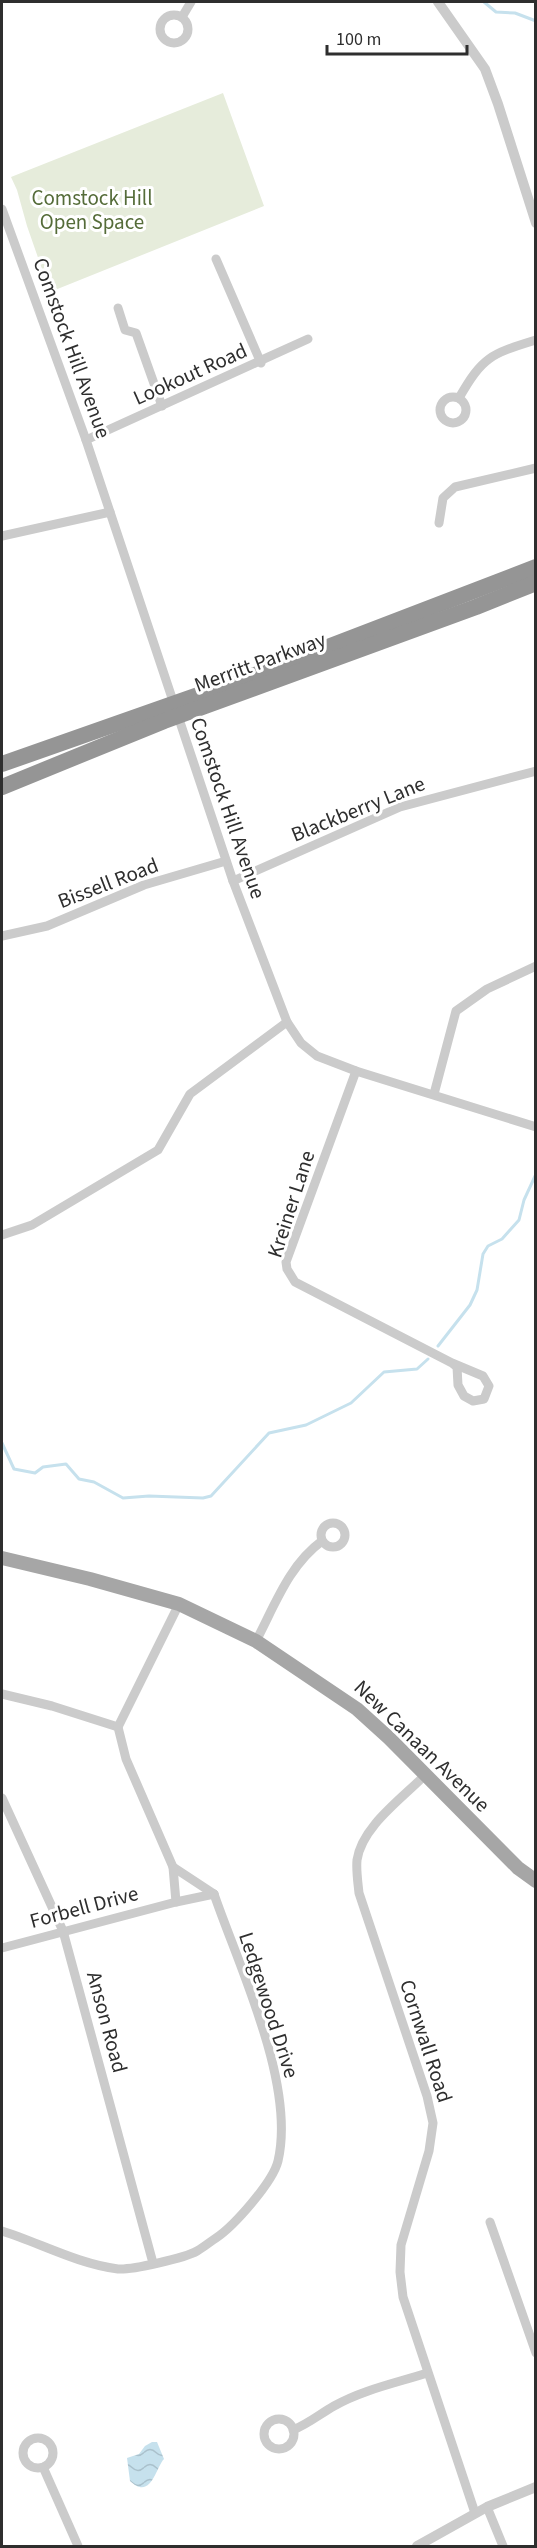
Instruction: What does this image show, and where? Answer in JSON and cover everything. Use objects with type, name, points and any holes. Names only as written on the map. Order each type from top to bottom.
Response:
[{"type":"highway","name":"Merritt Parkway","points":[[2,764],[252,676],[536,567]]},
{"type":"highway","name":"Merritt Parkway","points":[[2,787],[164,721],[536,583]]},
{"type":"main road","name":"New Canaan Avenue","points":[[2,1558],[90,1578],[179,1604],[256,1641],[357,1709],[426,1774],[518,1868],[536,1881]]},
{"type":"street","points":[[182,17],[191,2]]},
{"type":"street","points":[[438,2],[485,69],[536,223]]},
{"type":"street","name":"Comstock Hill Avenue","points":[[2,209],[6,233],[86,440],[233,881],[287,1022],[301,1043],[317,1056],[356,1071],[536,1127]]},
{"type":"street","points":[[216,260],[261,363]]},
{"type":"street","points":[[118,308],[125,330],[136,333],[162,406]]},
{"type":"street","name":"Lookout Road","points":[[86,440],[261,363],[308,339]]},
{"type":"street","points":[[459,398],[476,371],[497,352],[536,340]]},
{"type":"street","points":[[439,523],[442,498],[455,487],[536,468]]},
{"type":"street","points":[[2,536],[110,512]]},
{"type":"street","name":"Blackberry Lane","points":[[233,881],[400,807],[536,771]]},
{"type":"street","name":"Bissell Road","points":[[2,936],[46,926],[144,885],[226,861]]},
{"type":"street","points":[[434,1094],[456,1011],[487,989],[536,966]]},
{"type":"street","points":[[2,1235],[32,1225],[158,1150],[190,1094],[287,1022]]},
{"type":"street","name":"Kreiner Lane","points":[[356,1071],[286,1262],[287,1269],[295,1282],[452,1363],[483,1376],[489,1390],[484,1399],[473,1401],[464,1396],[459,1385],[456,1367],[452,1363]]},
{"type":"street","points":[[256,1641],[292,1570],[305,1553],[322,1541]]},
{"type":"street","points":[[176,1902],[173,1867],[126,1759],[118,1727],[179,1604]]},
{"type":"street","points":[[2,1695],[52,1706],[118,1727]]},
{"type":"street","name":"Cornwall Road","points":[[426,1774],[375,1823],[363,1840],[357,1861],[359,1893],[427,2096],[433,2123],[429,2151],[401,2245],[400,2272],[403,2297],[475,2513]]},
{"type":"street","name":"Anson Road","points":[[2,1798],[63,1930],[153,2263]]},
{"type":"street","points":[[173,1867],[214,1894]]},
{"type":"street","name":"Forbell Drive","points":[[2,1948],[63,1930],[214,1894]]},
{"type":"street","name":"Ledgewood Drive","points":[[2,2231],[92,2264],[121,2269],[196,2252],[228,2230],[258,2194],[278,2162],[279,2097],[255,2006],[214,1894]]},
{"type":"street","points":[[490,2222],[536,2353]]},
{"type":"street","points":[[293,2430],[308,2424],[334,2406],[376,2389],[427,2373]]},
{"type":"street","points":[[43,2467],[78,2547]]},
{"type":"street","points":[[417,2547],[487,2506],[536,2487]]},
{"type":"street","points":[[487,2506],[503,2547]]},
{"type":"green space","name":"Comstock Hill Open Space","points":[[223,93],[264,206],[50,292],[11,177]]},
{"type":"water","points":[[157,2442],[164,2459],[148,2485],[137,2486],[130,2481],[127,2458],[139,2454],[145,2446]]},
{"type":"waterway","points":[[484,2],[496,12],[515,13],[536,21]]},
{"type":"waterway","points":[[438,1346],[470,1305],[477,1290],[483,1254],[488,1246],[502,1239],[519,1220],[524,1200],[536,1174]]},
{"type":"waterway","points":[[2,1443],[14,1469],[35,1473],[43,1467],[66,1464],[79,1479],[94,1482],[123,1498],[149,1496],[203,1498],[211,1496],[269,1433],[306,1425],[351,1403],[384,1372],[417,1369],[428,1359]]}]
